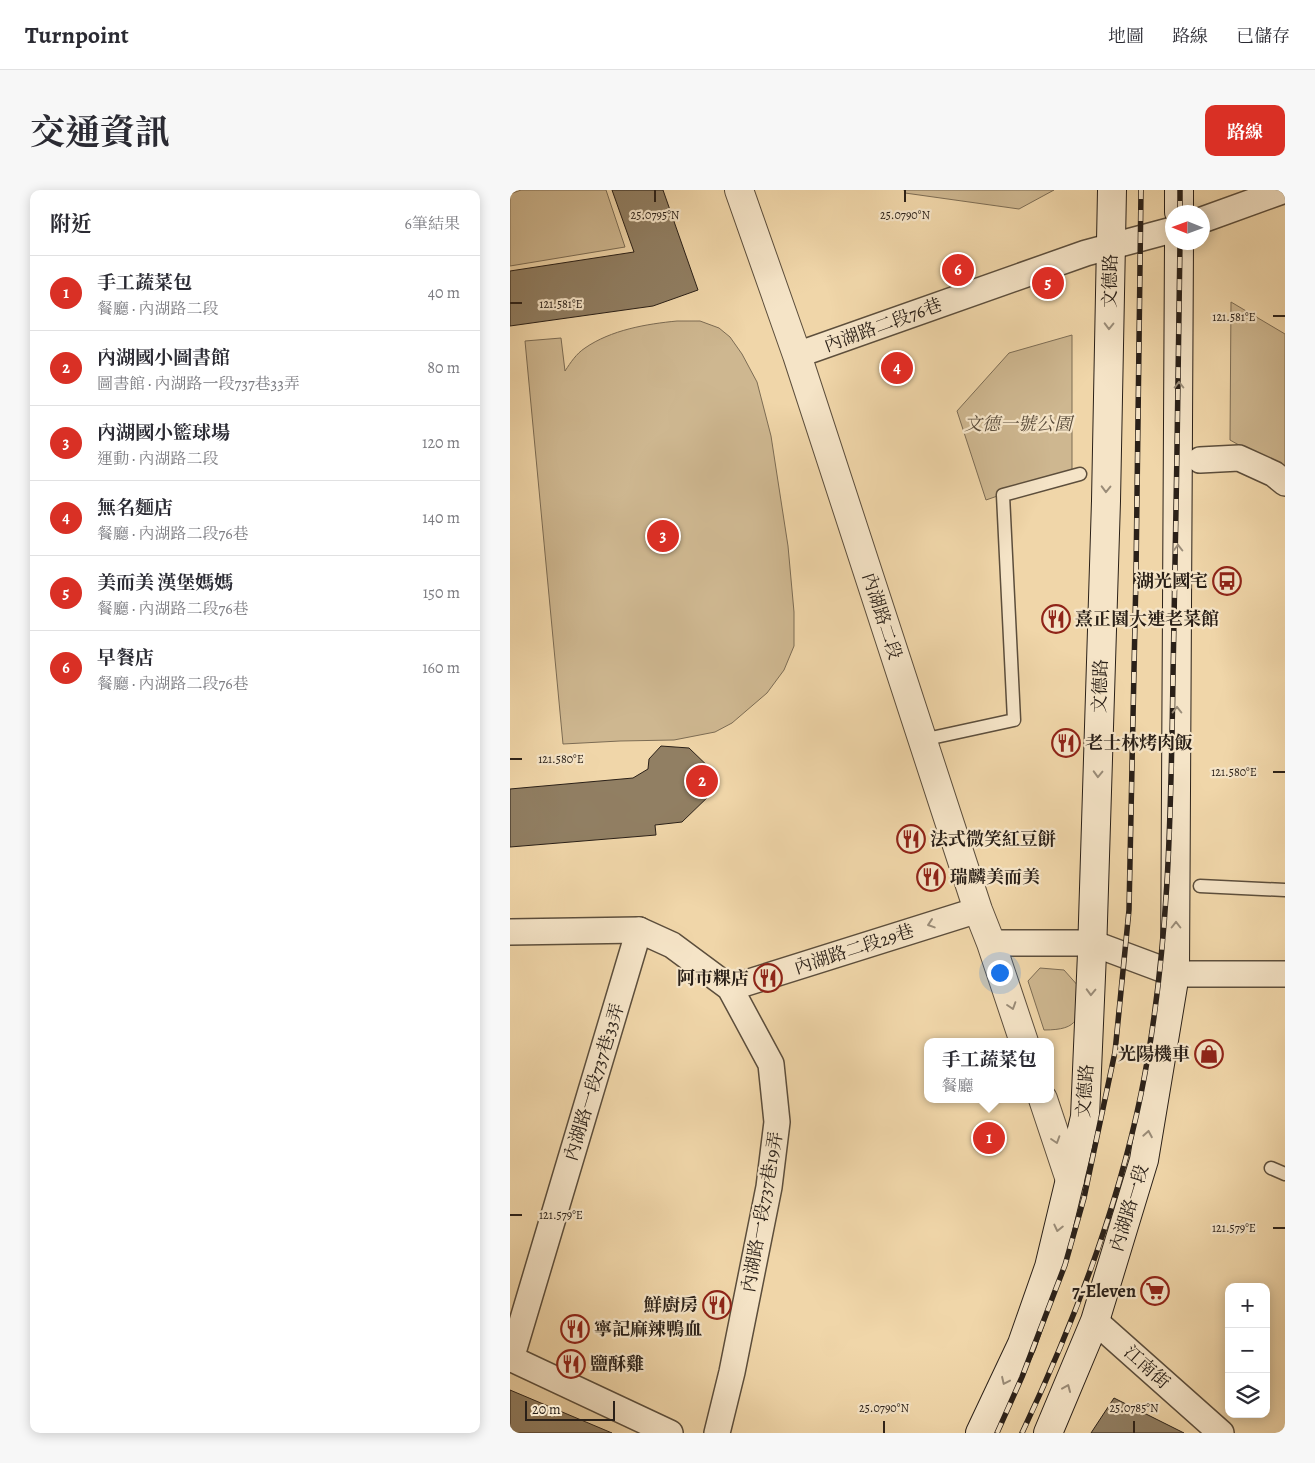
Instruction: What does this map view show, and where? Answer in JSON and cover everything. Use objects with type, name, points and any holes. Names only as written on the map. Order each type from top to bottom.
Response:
[{"type":"main road","name":"內湖路二段","points":[[739,190],[797,355],[978,910],[1023,1038]]},
{"type":"main road","name":"文德路","points":[[1070,1180],[1085,1117],[1106,520],[1112,190]]},
{"type":"main road","points":[[1179,190],[1179,205]]},
{"type":"main road","points":[[1175,974],[1179,250]]},
{"type":"main road","name":"內湖路一段","points":[[1048,1433],[1095,1321],[1144,1160],[1175,974]]},
{"type":"main road","points":[[980,1433],[1022,1344],[1049,1267],[1070,1180],[1044,1103]]},
{"type":"street","points":[[1210,217],[1285,190]]},
{"type":"street","name":"內湖路二段76巷","points":[[797,355],[1111,245],[1165,232]]},
{"type":"street","points":[[1200,460],[1239,458],[1274,474],[1285,483]]},
{"type":"street","name":"內湖路二段29巷","points":[[730,988],[978,910]]},
{"type":"street","points":[[510,932],[639,930]]},
{"type":"street","name":"內湖路一段737巷19弄","points":[[639,930],[672,945],[730,988],[771,1064],[777,1122],[769,1187],[732,1372],[717,1433]]},
{"type":"street","name":"內湖路一段737巷33弄","points":[[511,1358],[639,930]]},
{"type":"street","points":[[991,943],[1092,943],[1175,974],[1285,974]]},
{"type":"street","name":"江南街","points":[[1095,1321],[1221,1433]]},
{"type":"street","points":[[511,1358],[670,1433]]},
{"type":"lane","points":[[922,740],[1014,720],[1002,495],[1080,474]]},
{"type":"lane","points":[[1200,886],[1285,890]]},
{"type":"lane","points":[[1271,1168],[1285,1174]]},
{"type":"green space","points":[[521,190],[606,190],[625,247],[510,266],[510,194]]},
{"type":"green space","points":[[904,190],[1054,190],[1019,209],[905,193]]},
{"type":"green space","points":[[1231,302],[1285,334],[1285,471],[1230,440]]},
{"type":"green space","points":[[677,321],[700,321],[719,328],[730,337],[742,354],[757,382],[771,436],[788,546],[794,612],[794,646],[784,670],[767,693],[732,723],[715,732],[674,740],[563,744],[525,341],[561,338],[565,371],[582,350],[617,332],[641,326]]},
{"type":"green space","name":"文德一號公園","points":[[1072,335],[1072,470],[986,500],[957,411],[1009,353]]},
{"type":"green space","points":[[1040,968],[1064,970],[1080,988],[1076,1020],[1065,1028],[1044,1030],[1028,981]]},
{"type":"building","points":[[612,190],[663,190],[698,290],[653,306],[510,326],[510,271],[634,252]]},
{"type":"building","points":[[661,746],[689,748],[715,773],[713,792],[682,822],[655,825],[656,835],[510,847],[510,789],[633,778],[648,769],[649,759]]},
{"type":"building","points":[[510,1390],[612,1433],[510,1433]]},
{"type":"building","points":[[1114,1398],[1184,1433],[1091,1433]]},
{"type":"railway","points":[[997,1433],[1022,1377],[1065,1265],[1084,1198],[1115,1052],[1129,910],[1141,190]]},
{"type":"railway","points":[[1180,190],[1180,205]]},
{"type":"railway","points":[[1022,1433],[1076,1309],[1106,1224],[1131,1138],[1141,1094],[1158,990],[1167,886],[1171,781],[1180,250]]},
{"type":"place","name":"早餐店","points":[[958,270]]},
{"type":"place","name":"美而美 漢堡媽媽","points":[[1048,283]]},
{"type":"place","name":"無名麵店","points":[[897,368]]},
{"type":"place","name":"內湖國小籃球場","points":[[663,536]]},
{"type":"place","name":"湖光國宅","points":[[1227,581]]},
{"type":"place","name":"熹正園大連老菜館","points":[[1056,619]]},
{"type":"place","name":"老士林烤肉飯","points":[[1066,743]]},
{"type":"place","name":"內湖國小圖書館","points":[[702,781]]},
{"type":"place","name":"法式微笑紅豆餅","points":[[911,839]]},
{"type":"place","name":"瑞麟美而美","points":[[931,877]]},
{"type":"place","name":"阿市粿店","points":[[768,978]]},
{"type":"place","name":"光陽機車","points":[[1209,1054]]},
{"type":"place","name":"手工蔬菜包","points":[[989,1138]]},
{"type":"place","name":"7-Eleven","points":[[1155,1291]]},
{"type":"place","name":"鮮廚房","points":[[717,1305]]},
{"type":"place","name":"寧記麻辣鴨血","points":[[575,1329]]},
{"type":"place","name":"鹽酥雞","points":[[571,1364]]}]
